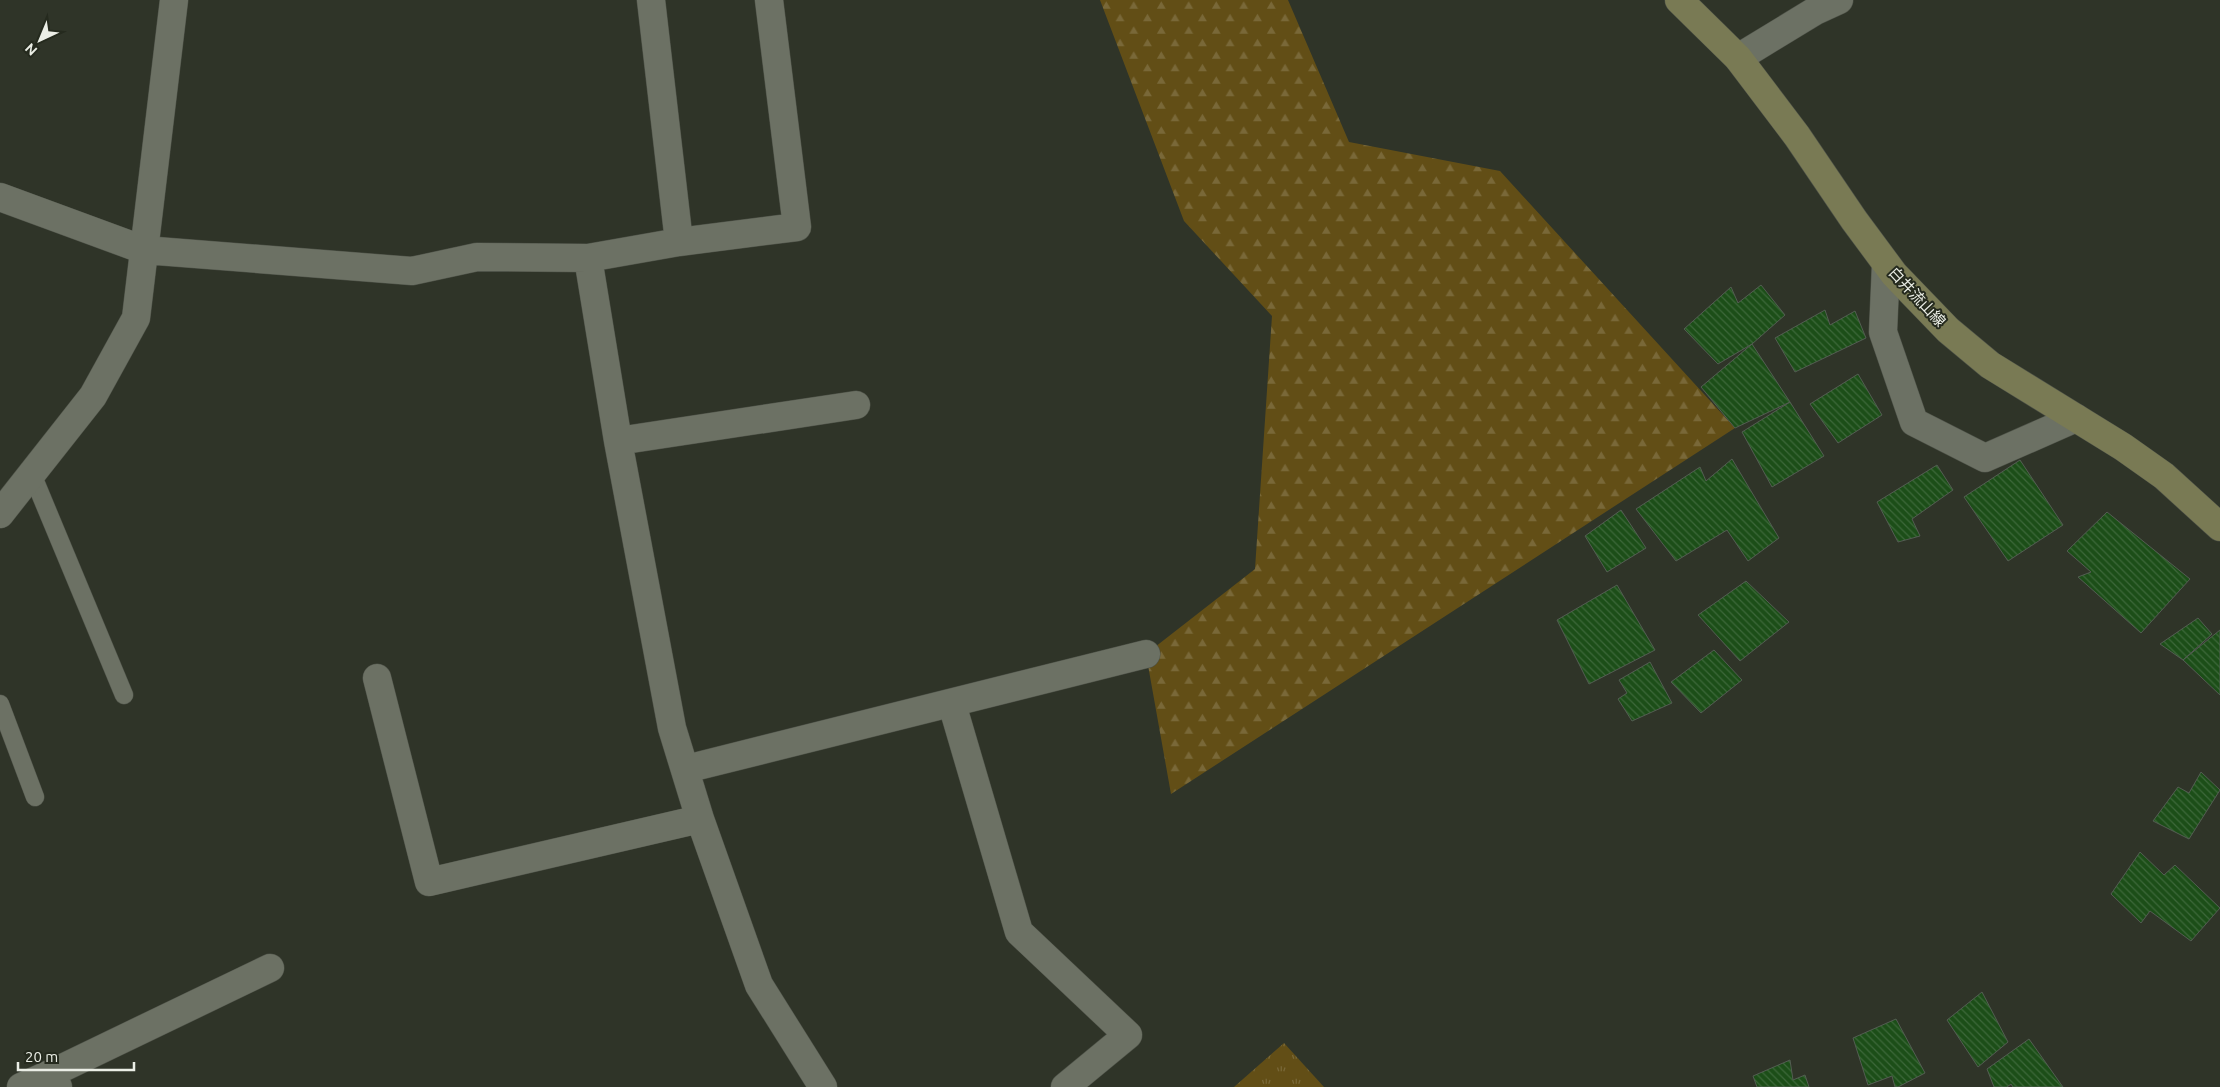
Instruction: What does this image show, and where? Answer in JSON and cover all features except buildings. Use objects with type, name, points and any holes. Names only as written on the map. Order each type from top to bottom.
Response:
[{"type":"main road","name":"白井流山線","points":[[1679,0],[1738,58],[1797,136],[1886,264],[1948,330],[1990,366],[2123,447],[2164,476],[2220,527]]},
{"type":"street","points":[[0,514],[93,396],[136,318],[174,0]]},
{"type":"street","points":[[651,0],[679,242]]},
{"type":"street","points":[[0,197],[144,250],[412,271],[477,257],[588,258],[679,242],[797,226],[769,0]]},
{"type":"street","points":[[1738,58],[1815,11],[1839,0]]},
{"type":"street","points":[[588,258],[618,442],[672,728],[700,819],[759,985],[823,1087]]},
{"type":"street","points":[[1886,264],[1883,332],[1914,422],[1985,458],[2076,418]]},
{"type":"street","points":[[618,442],[856,405]]},
{"type":"street","points":[[686,769],[1146,654]]},
{"type":"street","points":[[376,678],[429,882],[700,819]]},
{"type":"street","points":[[952,704],[1019,932],[1128,1035],[1064,1087]]},
{"type":"street","points":[[21,1087],[55,1080],[270,968]]},
{"type":"lane","points":[[32,474],[124,695]]},
{"type":"lane","points":[[0,704],[35,797]]},
{"type":"green space","points":[[1100,0],[1288,0],[1349,142],[1500,171],[1735,428],[1171,794],[1146,654],[1255,569],[1272,316],[1184,221]]},
{"type":"green space","points":[[1284,1043],[1324,1087],[1234,1087]]}]
